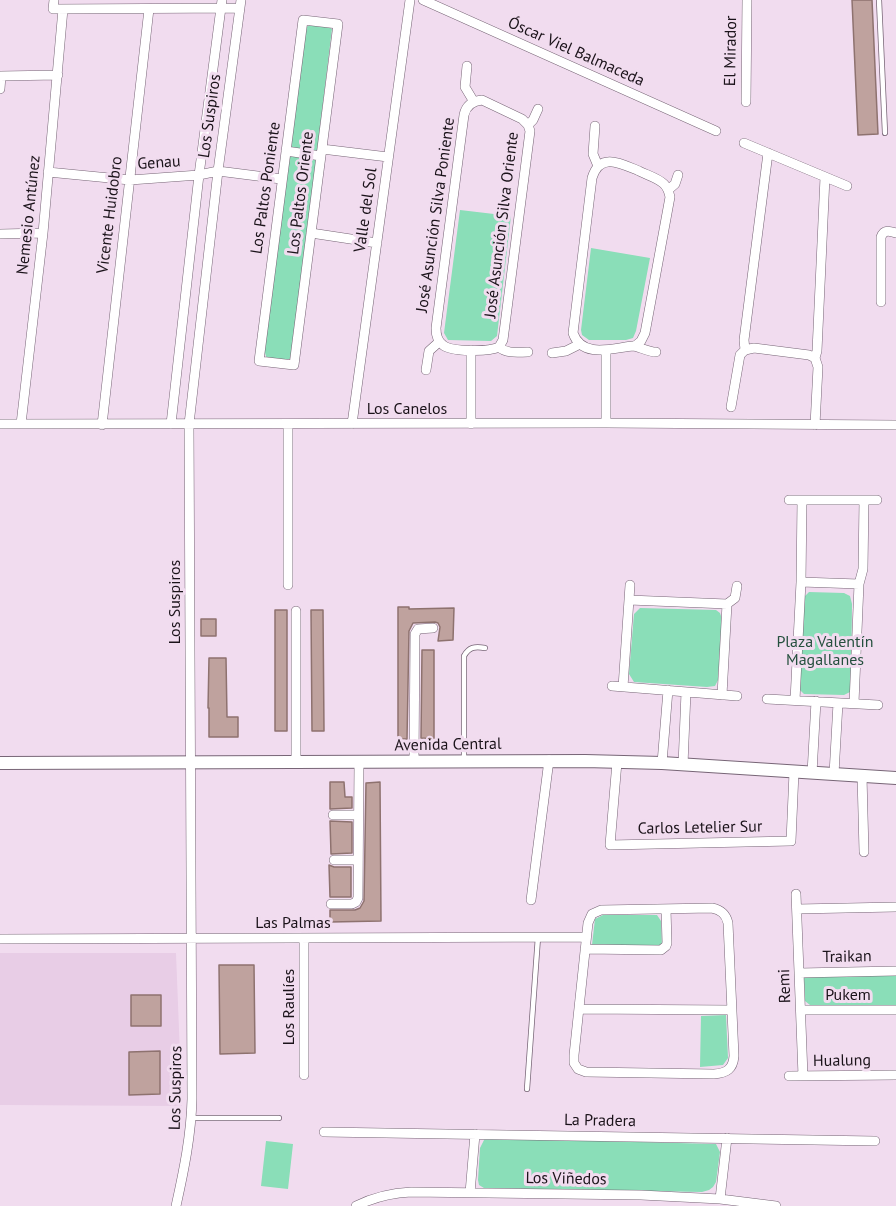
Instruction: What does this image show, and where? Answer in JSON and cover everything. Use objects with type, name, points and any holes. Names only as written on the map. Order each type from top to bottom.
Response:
[{"type":"street","name":"Valle del Sol","points":[[352,424],[410,0]]},
{"type":"street","name":"Óscar Viel Balmaceda","points":[[423,0],[716,132]]},
{"type":"street","name":"El Mirador","points":[[746,102],[747,0]]},
{"type":"street","name":"Los Suspiros","points":[[171,424],[221,4]]},
{"type":"street","points":[[56,6],[240,4]]},
{"type":"street","name":"Los Suspiros","points":[[176,1206],[187,1158],[191,1118],[189,424],[240,4]]},
{"type":"street","name":"Nemesio Antúnez","points":[[21,424],[43,233],[57,75],[56,6]]},
{"type":"street","name":"Vicente Huidobro","points":[[102,425],[130,180],[156,6]]},
{"type":"street","name":"Los Paltos Oriente","points":[[294,365],[338,24],[303,20]]},
{"type":"street","name":"Los Paltos Poniente","points":[[294,365],[259,361],[303,20]]},
{"type":"street","name":"José Asunción Silva Poniente","points":[[426,370],[429,351],[439,342],[436,328],[464,115],[468,106],[474,102],[465,87],[467,66]]},
{"type":"street","points":[[0,89],[1,76],[57,75]]},
{"type":"street","points":[[474,102],[487,101],[520,117],[528,125]]},
{"type":"street","name":"José Asunción Silva Oriente","points":[[499,347],[503,340],[530,135],[528,125],[538,109]]},
{"type":"street","points":[[595,126],[593,154],[598,166]]},
{"type":"street","points":[[744,143],[847,186]]},
{"type":"street","points":[[286,151],[388,157]]},
{"type":"street","points":[[745,350],[744,340],[768,153]]},
{"type":"street","points":[[609,161],[618,162],[660,181],[668,190],[670,200],[645,333],[641,341],[635,346],[606,350],[580,344],[574,335],[573,327],[592,178],[598,166],[609,161]]},
{"type":"street","points":[[218,171],[281,179]]},
{"type":"street","name":"Genau","points":[[48,172],[130,180],[199,176],[218,171]]},
{"type":"street","points":[[668,190],[675,184],[678,175]]},
{"type":"street","points":[[815,425],[818,367],[815,358],[825,177]]},
{"type":"street","points":[[881,302],[881,237],[886,231],[896,233]]},
{"type":"street","points":[[0,234],[43,233]]},
{"type":"street","points":[[311,233],[377,243]]},
{"type":"street","points":[[439,342],[451,349],[471,350],[499,347],[509,352],[528,352]]},
{"type":"street","points":[[552,353],[566,351],[580,344]]},
{"type":"street","points":[[635,346],[656,352]]},
{"type":"street","points":[[731,407],[740,355],[745,350],[754,348],[809,355],[815,358]]},
{"type":"street","points":[[471,350],[471,424]]},
{"type":"street","points":[[606,350],[606,423]]},
{"type":"street","name":"Los Canelos","points":[[0,424],[896,425]]},
{"type":"street","points":[[288,424],[288,585]]},
{"type":"street","points":[[789,500],[877,500]]},
{"type":"street","points":[[795,700],[801,582],[802,500]]},
{"type":"street","points":[[854,703],[859,584],[863,569],[864,500]]},
{"type":"street","points":[[801,582],[859,584]]},
{"type":"street","points":[[623,687],[630,585]]},
{"type":"street","points":[[629,600],[727,604],[735,598],[737,586]]},
{"type":"street","points":[[722,695],[727,604]]},
{"type":"street","points":[[296,611],[296,762]]},
{"type":"street","points":[[414,762],[415,634],[418,629],[433,628]]},
{"type":"street","points":[[612,686],[737,696]]},
{"type":"street","points":[[662,764],[668,690]]},
{"type":"street","points":[[683,765],[686,692]]},
{"type":"street","points":[[767,699],[878,705]]},
{"type":"street","points":[[812,773],[816,701]]},
{"type":"street","points":[[834,774],[838,703]]},
{"type":"street","points":[[531,900],[549,760]]},
{"type":"street","name":"Avenida Central","points":[[0,763],[549,760],[683,765],[896,778]]},
{"type":"street","points":[[330,904],[352,904],[358,898],[359,762]]},
{"type":"street","name":"Carlos Letelier Sur","points":[[616,762],[610,845],[791,841],[794,772]]},
{"type":"street","points":[[862,776],[864,852]]},
{"type":"street","points":[[333,815],[358,815]]},
{"type":"street","points":[[334,860],[358,860]]},
{"type":"street","name":"Remi","points":[[796,894],[803,1076]]},
{"type":"street","points":[[797,909],[896,907]]},
{"type":"street","points":[[585,950],[661,950],[667,943],[666,909]]},
{"type":"street","points":[[666,909],[712,909],[719,910],[725,915],[728,923],[733,1064],[727,1071],[714,1074],[580,1071],[574,1063],[589,918],[597,911],[666,909]]},
{"type":"street","name":"Las Palmas","points":[[0,939],[586,937]]},
{"type":"street","name":"Los Raulíes","points":[[304,938],[304,1075]]},
{"type":"street","name":"Traikan","points":[[799,973],[896,971]]},
{"type":"street","points":[[579,1009],[732,1010]]},
{"type":"street","name":"Pukem","points":[[801,1010],[896,1010]]},
{"type":"street","name":"Hualung","points":[[789,1076],[896,1075]]},
{"type":"street","name":"La Pradera","points":[[324,1132],[875,1141]]},
{"type":"street","points":[[470,1193],[475,1134]]},
{"type":"street","points":[[720,1199],[727,1138]]},
{"type":"street","name":"Los Viñedos","points":[[356,1206],[392,1193],[411,1192],[641,1195],[720,1199],[776,1206]]},
{"type":"street","points":[[639,1206],[641,1195]]},
{"type":"lane","points":[[879,0],[885,133]]},
{"type":"lane","points":[[464,762],[464,656],[467,650],[473,647],[485,648]]},
{"type":"lane","points":[[527,1089],[538,938]]},
{"type":"lane","points":[[191,1118],[279,1118]]},
{"type":"shaded area","points":[[0,953],[176,953],[182,1106],[0,1105]]},
{"type":"green space","points":[[311,24],[332,29],[292,358],[283,361],[267,359],[264,350],[305,28]]},
{"type":"green space","points":[[460,210],[511,216],[497,336],[491,341],[448,340],[444,333]]},
{"type":"green space","points":[[591,248],[650,258],[633,338],[589,340],[582,335]]},
{"type":"green space","name":"Plaza Valentín Magallanes","points":[[809,592],[844,593],[850,596],[852,604],[851,685],[850,692],[844,695],[804,694],[799,689],[804,597]]},
{"type":"green space","points":[[640,608],[716,610],[720,613],[722,619],[718,680],[715,686],[634,682],[629,674],[634,614]]},
{"type":"green space","points":[[603,915],[657,915],[661,921],[662,946],[592,945],[595,919]]},
{"type":"green space","points":[[896,975],[896,1007],[810,1005],[805,1001],[804,978],[808,976]]},
{"type":"green space","points":[[726,1015],[728,1058],[723,1065],[700,1067],[701,1016]]},
{"type":"green space","points":[[485,1138],[716,1144],[720,1152],[716,1182],[709,1190],[702,1192],[484,1188],[479,1185],[478,1180],[480,1148]]},
{"type":"green space","points":[[266,1141],[293,1144],[288,1189],[261,1186]]},
{"type":"building","points":[[852,0],[872,0],[878,134],[858,135]]},
{"type":"building","points":[[398,607],[409,607],[409,609],[454,608],[453,640],[438,641],[440,627],[435,622],[413,623],[409,631],[407,739],[398,739]]},
{"type":"building","points":[[275,610],[287,610],[287,731],[275,731]]},
{"type":"building","points":[[311,610],[323,610],[324,731],[312,731]]},
{"type":"building","points":[[201,619],[216,619],[216,636],[201,636]]},
{"type":"building","points":[[422,650],[434,650],[434,739],[421,738]]},
{"type":"building","points":[[209,658],[226,658],[227,717],[238,717],[238,737],[209,737]]},
{"type":"building","points":[[330,782],[344,782],[345,797],[352,797],[352,808],[330,809]]},
{"type":"building","points":[[380,782],[381,921],[330,922],[330,910],[355,910],[360,908],[364,901],[366,783]]},
{"type":"building","points":[[330,821],[352,822],[352,853],[331,854]]},
{"type":"building","points":[[329,865],[351,867],[351,897],[330,897]]},
{"type":"building","points":[[219,965],[254,965],[255,1053],[220,1054]]},
{"type":"building","points":[[131,995],[161,995],[161,1026],[131,1026]]},
{"type":"building","points":[[160,1051],[160,1094],[129,1095],[129,1052]]}]
